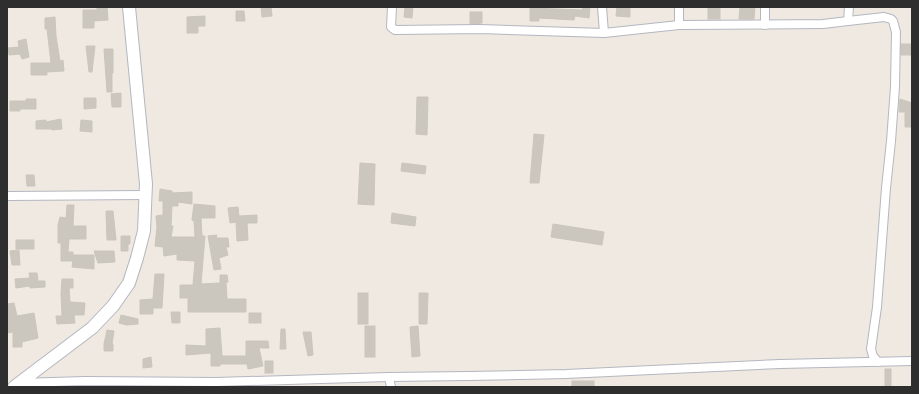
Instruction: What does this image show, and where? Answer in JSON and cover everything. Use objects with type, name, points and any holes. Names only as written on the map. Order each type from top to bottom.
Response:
[{"type":"street","points":[[17,385],[92,328],[113,306],[129,283],[138,258],[144,231],[146,195],[129,7]]},
{"type":"street","points":[[392,7],[391,27],[395,30],[559,30],[604,33],[679,25],[823,24],[884,17],[891,19],[896,32],[895,87],[877,307],[871,343],[872,353],[878,362]]},
{"type":"street","points":[[602,7],[604,33]]},
{"type":"street","points":[[679,7],[679,25]]},
{"type":"street","points":[[765,7],[765,25]]},
{"type":"street","points":[[848,21],[849,7]]},
{"type":"street","points":[[7,196],[146,195]]},
{"type":"street","points":[[17,385],[85,381],[216,382],[566,374],[780,364],[912,361]]},
{"type":"street","points":[[389,377],[391,387]]},
{"type":"building","points":[[97,7],[107,7],[108,20],[94,21],[94,28],[83,28],[83,10],[97,10]]},
{"type":"building","points":[[261,7],[271,7],[272,16],[262,17]]},
{"type":"building","points":[[405,7],[413,7],[412,18],[404,17]]},
{"type":"building","points":[[583,7],[590,7],[589,18],[575,16],[574,20],[539,18],[539,21],[530,21],[530,8],[582,10]]},
{"type":"building","points":[[617,7],[630,7],[630,17],[616,16]]},
{"type":"building","points":[[708,7],[720,7],[720,19],[708,19]]},
{"type":"building","points":[[740,7],[755,7],[754,19],[739,19]]},
{"type":"building","points":[[236,11],[244,11],[245,21],[236,21]]},
{"type":"building","points":[[470,12],[482,12],[482,23],[470,24]]},
{"type":"building","points":[[205,16],[205,26],[198,26],[198,33],[187,33],[187,17]]},
{"type":"building","points":[[55,17],[60,61],[63,60],[64,71],[47,72],[47,75],[31,75],[31,63],[51,63],[47,29],[45,29],[45,18]]},
{"type":"building","points":[[26,39],[29,57],[22,59],[20,54],[9,55],[8,48],[19,47],[18,41]]},
{"type":"building","points":[[901,44],[912,44],[912,55],[901,55]]},
{"type":"building","points":[[86,46],[95,46],[92,72],[89,72]]},
{"type":"building","points":[[104,49],[113,49],[112,92],[107,92]]},
{"type":"building","points":[[121,93],[121,107],[112,107],[111,94]]},
{"type":"building","points":[[417,97],[428,97],[427,135],[416,134]]},
{"type":"building","points":[[84,98],[96,98],[96,108],[84,109]]},
{"type":"building","points":[[26,99],[36,99],[36,109],[20,109],[20,111],[10,111],[10,101],[26,101]]},
{"type":"building","points":[[900,99],[912,103],[912,127],[905,127],[905,112],[899,112]]},
{"type":"building","points":[[61,119],[62,129],[36,129],[36,121],[46,120],[46,122]]},
{"type":"building","points":[[81,120],[92,121],[92,132],[80,131]]},
{"type":"building","points":[[534,134],[544,135],[539,183],[530,183]]},
{"type":"building","points":[[360,163],[375,164],[374,205],[358,204]]},
{"type":"building","points":[[402,163],[426,166],[425,174],[401,171]]},
{"type":"building","points":[[26,175],[34,175],[35,186],[27,186]]},
{"type":"building","points":[[160,189],[172,191],[172,193],[192,192],[192,204],[178,202],[178,206],[172,206],[171,226],[173,226],[171,237],[195,237],[194,221],[192,220],[194,204],[215,206],[215,218],[201,218],[202,236],[205,236],[201,284],[220,283],[220,275],[227,275],[227,299],[246,299],[246,312],[188,312],[188,298],[180,298],[180,285],[193,285],[195,261],[177,260],[177,254],[164,256],[163,247],[155,246],[157,227],[156,216],[163,215],[163,201],[159,201]]},
{"type":"building","points":[[67,205],[74,205],[73,226],[86,226],[86,239],[69,239],[68,252],[73,252],[73,255],[94,255],[94,269],[72,267],[73,261],[61,261],[61,243],[58,243],[58,225],[60,217],[66,218]]},
{"type":"building","points":[[238,207],[239,216],[257,215],[257,223],[247,223],[248,240],[237,241],[236,222],[230,223],[228,208]]},
{"type":"building","points":[[106,211],[113,211],[116,240],[107,240]]},
{"type":"building","points":[[392,213],[416,217],[415,226],[391,223]]},
{"type":"building","points":[[553,224],[604,232],[602,245],[551,237]]},
{"type":"building","points":[[217,235],[216,238],[228,238],[229,247],[226,247],[228,255],[219,258],[221,269],[214,270],[208,236]]},
{"type":"building","points":[[121,236],[130,236],[128,251],[121,251]]},
{"type":"building","points":[[16,240],[34,240],[34,249],[16,249]]},
{"type":"building","points":[[19,250],[20,265],[12,265],[10,251]]},
{"type":"building","points":[[94,251],[114,251],[115,262],[98,263]]},
{"type":"building","points":[[29,273],[37,273],[38,281],[45,281],[45,287],[30,288],[30,286],[16,288],[15,279],[30,278]]},
{"type":"building","points":[[155,274],[164,274],[162,308],[153,308],[153,314],[140,314],[140,300],[153,299]]},
{"type":"building","points":[[62,279],[73,279],[73,288],[69,288],[70,302],[85,303],[84,315],[74,315],[75,323],[57,324],[56,316],[62,316]]},
{"type":"building","points":[[358,293],[368,293],[368,324],[358,324]]},
{"type":"building","points":[[419,293],[428,293],[427,324],[419,324]]},
{"type":"building","points":[[14,303],[17,316],[34,313],[38,338],[22,342],[22,347],[13,347],[13,332],[7,333],[7,304]]},
{"type":"building","points":[[171,312],[180,312],[180,323],[172,323]]},
{"type":"building","points":[[249,313],[261,313],[261,323],[249,323]]},
{"type":"building","points":[[121,315],[138,319],[138,324],[127,325],[119,323]]},
{"type":"building","points":[[365,326],[375,326],[375,357],[365,357]]},
{"type":"building","points":[[418,326],[420,356],[412,357],[410,327]]},
{"type":"building","points":[[220,328],[222,356],[246,356],[246,341],[268,341],[269,348],[259,348],[263,366],[248,369],[247,364],[220,364],[220,366],[211,366],[211,353],[186,355],[186,345],[206,346],[206,329]]},
{"type":"building","points":[[281,329],[285,329],[286,349],[280,349]]},
{"type":"building","points":[[107,330],[114,331],[112,344],[113,351],[104,351]]},
{"type":"building","points":[[303,332],[311,332],[313,355],[308,356]]},
{"type":"building","points":[[151,357],[152,367],[143,368],[143,359]]},
{"type":"building","points":[[265,361],[273,361],[273,373],[265,373]]},
{"type":"building","points":[[885,369],[891,369],[891,387],[885,387]]},
{"type":"building","points":[[572,381],[594,381],[594,387],[572,387]]}]
